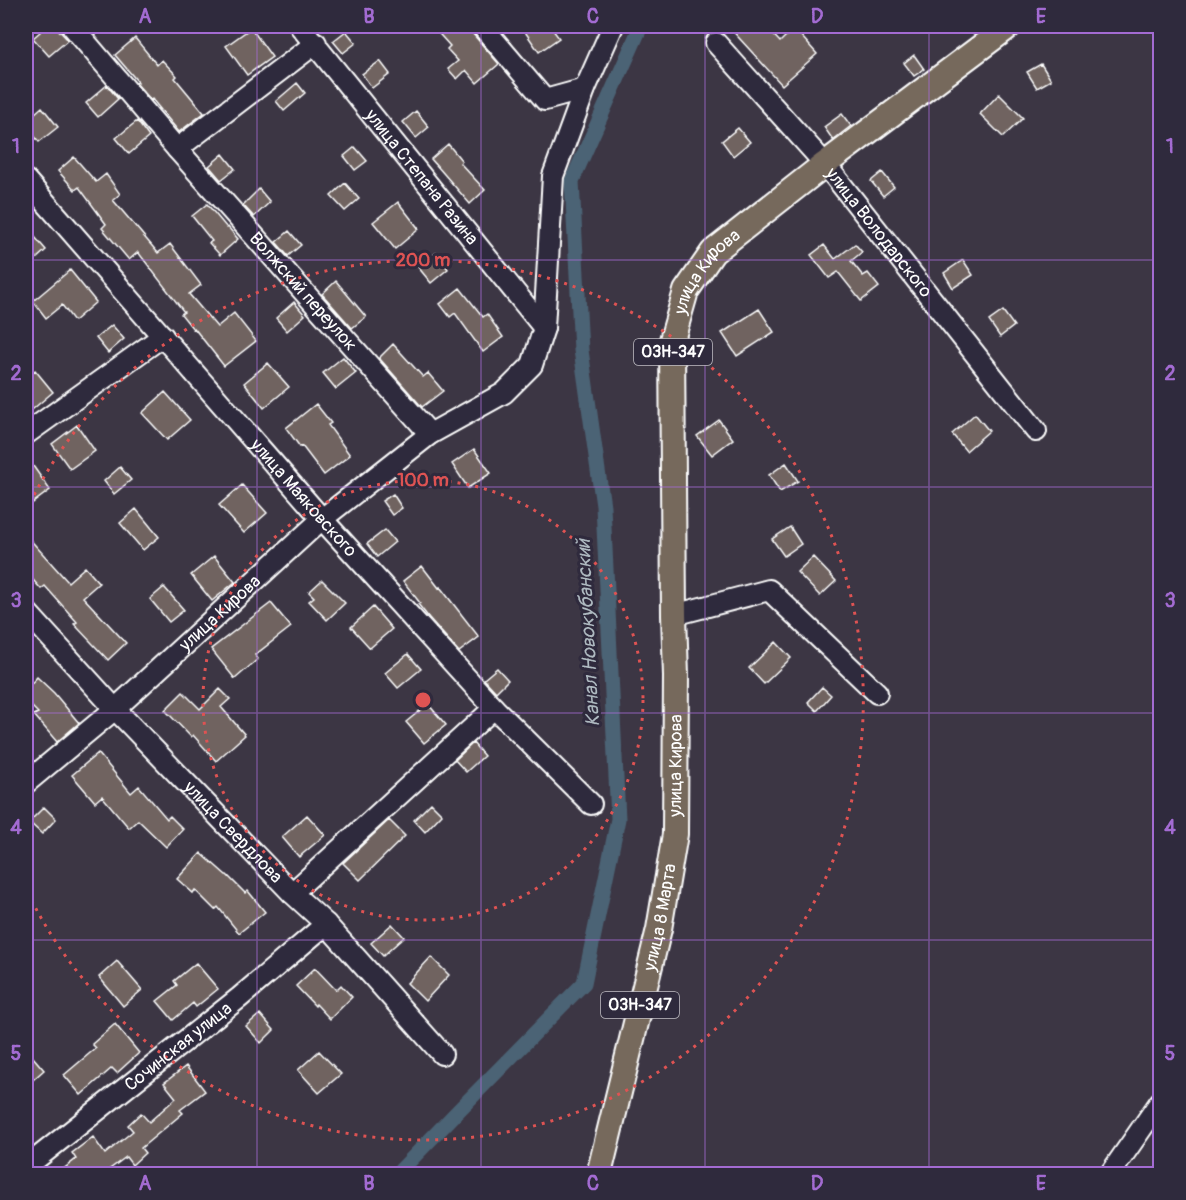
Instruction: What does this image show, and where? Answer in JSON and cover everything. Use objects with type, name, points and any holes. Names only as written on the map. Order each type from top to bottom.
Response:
[{"type":"main road","name":"улица Кирова","points":[[675,834],[676,676],[672,340],[686,291],[713,252],[825,164],[1009,26]]},
{"type":"main road","name":"улица 8 Марта","points":[[599,1174],[659,929],[675,834]]},
{"type":"street","name":"Волжский переулок","points":[[72,26],[177,149],[430,434]]},
{"type":"street","name":"улица Степана Разина","points":[[300,26],[544,328]]},
{"type":"street","points":[[482,26],[545,100],[585,89]]},
{"type":"street","name":"улица Кирова","points":[[26,783],[115,708],[322,519],[430,434],[504,393],[532,365],[544,328],[553,176],[585,89],[613,26]]},
{"type":"street","name":"улица Володарского","points":[[716,42],[825,164],[1036,431]]},
{"type":"street","points":[[177,149],[316,43]]},
{"type":"street","name":"улица Маяковского","points":[[26,180],[322,519],[494,708],[591,804]]},
{"type":"street","points":[[26,434],[163,336]]},
{"type":"street","points":[[674,615],[769,590],[877,693]]},
{"type":"street","name":"улица Свердлова","points":[[26,611],[115,708],[292,893],[326,924],[442,1054]]},
{"type":"street","points":[[292,893],[494,708]]},
{"type":"street","name":"Сочинская улица","points":[[26,1167],[239,998],[326,924]]},
{"type":"street","points":[[1110,1174],[1161,1102]]},
{"type":"building","points":[[47,26],[55,26],[68,40],[49,56],[33,38]]},
{"type":"building","points":[[432,26],[466,26],[499,64],[477,83],[466,70],[457,79],[448,69],[458,61],[447,49],[450,46]]},
{"type":"building","points":[[521,26],[550,26],[559,38],[539,52]]},
{"type":"building","points":[[728,26],[765,26],[780,42],[794,28],[817,54],[782,85]]},
{"type":"building","points":[[251,28],[272,57],[247,75],[226,46]]},
{"type":"building","points":[[346,31],[356,43],[343,53],[333,41]]},
{"type":"building","points":[[135,38],[157,65],[162,60],[177,76],[175,78],[204,113],[179,132],[115,55]]},
{"type":"building","points":[[914,55],[924,69],[914,76],[904,63]]},
{"type":"building","points":[[380,61],[390,74],[372,88],[362,74]]},
{"type":"building","points":[[1041,64],[1051,80],[1037,88],[1027,72]]},
{"type":"building","points":[[297,83],[305,93],[284,111],[276,101]]},
{"type":"building","points":[[107,85],[118,99],[98,117],[86,103]]},
{"type":"building","points":[[999,94],[1023,118],[1003,137],[980,114]]},
{"type":"building","points":[[42,107],[58,127],[39,142],[26,125],[26,121]]},
{"type":"building","points":[[416,111],[429,127],[416,138],[403,122]]},
{"type":"building","points":[[842,114],[851,126],[833,140],[824,127]]},
{"type":"building","points":[[137,121],[149,137],[129,154],[116,138]]},
{"type":"building","points":[[738,128],[750,142],[733,156],[722,141]]},
{"type":"building","points":[[448,144],[462,161],[460,163],[485,190],[470,204],[431,159]]},
{"type":"building","points":[[355,147],[367,161],[355,170],[344,156]]},
{"type":"building","points":[[223,154],[235,169],[221,180],[209,166]]},
{"type":"building","points":[[74,157],[96,182],[106,174],[120,194],[113,200],[158,253],[170,244],[201,285],[189,294],[217,327],[234,313],[256,341],[224,366],[181,314],[184,312],[138,252],[129,260],[102,228],[106,224],[79,187],[75,190],[58,171]]},
{"type":"building","points":[[882,172],[894,187],[883,196],[871,181]]},
{"type":"building","points":[[345,183],[359,199],[345,211],[331,196]]},
{"type":"building","points":[[259,189],[270,202],[254,217],[243,205]]},
{"type":"building","points":[[398,202],[419,229],[395,249],[373,222]]},
{"type":"building","points":[[207,204],[238,239],[220,255],[209,243],[212,241],[192,216]]},
{"type":"building","points":[[289,231],[301,245],[288,256],[276,242]]},
{"type":"building","points":[[34,236],[46,250],[26,268],[26,243]]},
{"type":"building","points":[[855,244],[862,252],[851,261],[863,276],[868,273],[879,287],[861,301],[838,272],[829,278],[811,255],[824,245],[835,259]]},
{"type":"building","points":[[436,253],[448,269],[431,283],[418,267]]},
{"type":"building","points":[[963,260],[973,275],[953,288],[944,273]]},
{"type":"building","points":[[70,270],[96,302],[74,321],[62,305],[46,318],[33,301]]},
{"type":"building","points":[[336,281],[366,317],[352,328],[322,294]]},
{"type":"building","points":[[460,288],[483,317],[487,314],[503,337],[483,352],[455,313],[450,317],[440,304]]},
{"type":"building","points":[[294,302],[305,315],[287,331],[276,318]]},
{"type":"building","points":[[759,309],[774,332],[737,356],[722,333]]},
{"type":"building","points":[[1003,311],[1014,326],[1000,337],[989,321]]},
{"type":"building","points":[[112,325],[124,339],[108,353],[96,338]]},
{"type":"building","points":[[393,344],[423,377],[428,373],[443,391],[422,407],[379,358]]},
{"type":"building","points":[[343,357],[356,373],[336,389],[323,373]]},
{"type":"building","points":[[268,363],[289,387],[264,408],[244,383]]},
{"type":"building","points":[[35,370],[53,392],[26,415],[26,379]]},
{"type":"building","points":[[165,392],[190,420],[167,440],[142,413]]},
{"type":"building","points":[[316,404],[331,423],[328,425],[350,455],[324,475],[286,428]]},
{"type":"building","points":[[975,414],[989,431],[966,451],[952,434]]},
{"type":"building","points":[[719,420],[733,439],[712,455],[697,436]]},
{"type":"building","points":[[77,425],[95,451],[70,469],[52,444]]},
{"type":"building","points":[[474,449],[491,473],[468,488],[452,464]]},
{"type":"building","points":[[26,456],[50,490],[26,508]]},
{"type":"building","points":[[786,463],[798,481],[780,492],[769,475]]},
{"type":"building","points":[[120,467],[131,480],[114,494],[104,481]]},
{"type":"building","points":[[242,485],[267,513],[244,533],[219,505]]},
{"type":"building","points":[[393,494],[402,508],[392,515],[382,501]]},
{"type":"building","points":[[136,509],[159,537],[143,550],[120,523]]},
{"type":"building","points":[[790,527],[801,544],[784,556],[772,539]]},
{"type":"building","points":[[385,530],[395,542],[377,557],[367,544]]},
{"type":"building","points":[[26,535],[68,582],[85,567],[99,583],[83,597],[126,643],[108,660],[74,624],[77,622],[45,586],[41,589],[26,572]]},
{"type":"building","points":[[214,556],[235,582],[212,601],[191,575]]},
{"type":"building","points":[[813,557],[836,581],[820,596],[797,572]]},
{"type":"building","points":[[422,566],[479,637],[459,652],[429,618],[403,581]]},
{"type":"building","points":[[322,580],[345,603],[327,620],[309,601],[314,597],[309,592]]},
{"type":"building","points":[[164,587],[184,610],[169,622],[150,599]]},
{"type":"building","points":[[271,603],[291,627],[255,655],[258,659],[235,679],[211,649]]},
{"type":"building","points":[[373,607],[392,629],[370,648],[351,627]]},
{"type":"building","points":[[776,642],[791,658],[764,684],[749,668]]},
{"type":"building","points":[[408,654],[421,669],[398,688],[385,673]]},
{"type":"building","points":[[497,668],[508,680],[496,692],[484,679]]},
{"type":"building","points":[[37,677],[79,723],[57,742],[34,715],[38,713],[26,701],[26,689]]},
{"type":"building","points":[[822,687],[831,695],[817,711],[808,702]]},
{"type":"building","points":[[220,689],[230,699],[221,707],[245,735],[216,761],[193,735],[191,737],[165,710],[183,692],[200,709]]},
{"type":"building","points":[[428,704],[446,725],[424,743],[406,722]]},
{"type":"building","points":[[473,743],[484,756],[466,772],[455,760]]},
{"type":"building","points":[[98,753],[131,793],[139,786],[167,819],[170,816],[183,829],[166,847],[138,820],[129,828],[102,796],[95,802],[72,775]]},
{"type":"building","points":[[431,803],[442,814],[425,832],[414,820]]},
{"type":"building","points":[[44,807],[56,819],[42,834],[29,822]]},
{"type":"building","points":[[307,815],[325,835],[299,857],[282,837]]},
{"type":"building","points":[[389,820],[405,836],[360,880],[343,863]]},
{"type":"building","points":[[201,853],[245,893],[248,891],[265,912],[239,933],[218,907],[215,910],[195,890],[193,893],[177,879]]},
{"type":"building","points":[[392,924],[404,937],[383,956],[371,943]]},
{"type":"building","points":[[431,957],[449,975],[425,1001],[407,983]]},
{"type":"building","points":[[117,961],[142,990],[123,1006],[99,977]]},
{"type":"building","points":[[196,963],[218,989],[196,1007],[193,1003],[173,1020],[157,1001],[177,985],[174,981]]},
{"type":"building","points":[[315,968],[336,990],[341,985],[352,997],[330,1019],[296,986]]},
{"type":"building","points":[[260,1014],[274,1030],[261,1043],[246,1026]]},
{"type":"building","points":[[115,1024],[139,1053],[117,1073],[112,1068],[81,1095],[64,1075],[96,1048],[92,1044]]},
{"type":"building","points":[[26,1049],[44,1070],[26,1086]]},
{"type":"building","points":[[319,1051],[341,1074],[319,1093],[298,1070]]},
{"type":"building","points":[[186,1066],[205,1091],[180,1110],[183,1113],[141,1148],[145,1153],[132,1165],[126,1157],[103,1174],[57,1174],[76,1159],[72,1153],[93,1137],[105,1154],[133,1131],[128,1125],[141,1113],[149,1122],[176,1098],[164,1083]]},
{"type":"waterway","name":"Канал Новокубанский","points":[[397,1174],[584,983],[618,819],[603,506],[581,350],[572,181],[641,26]]}]
